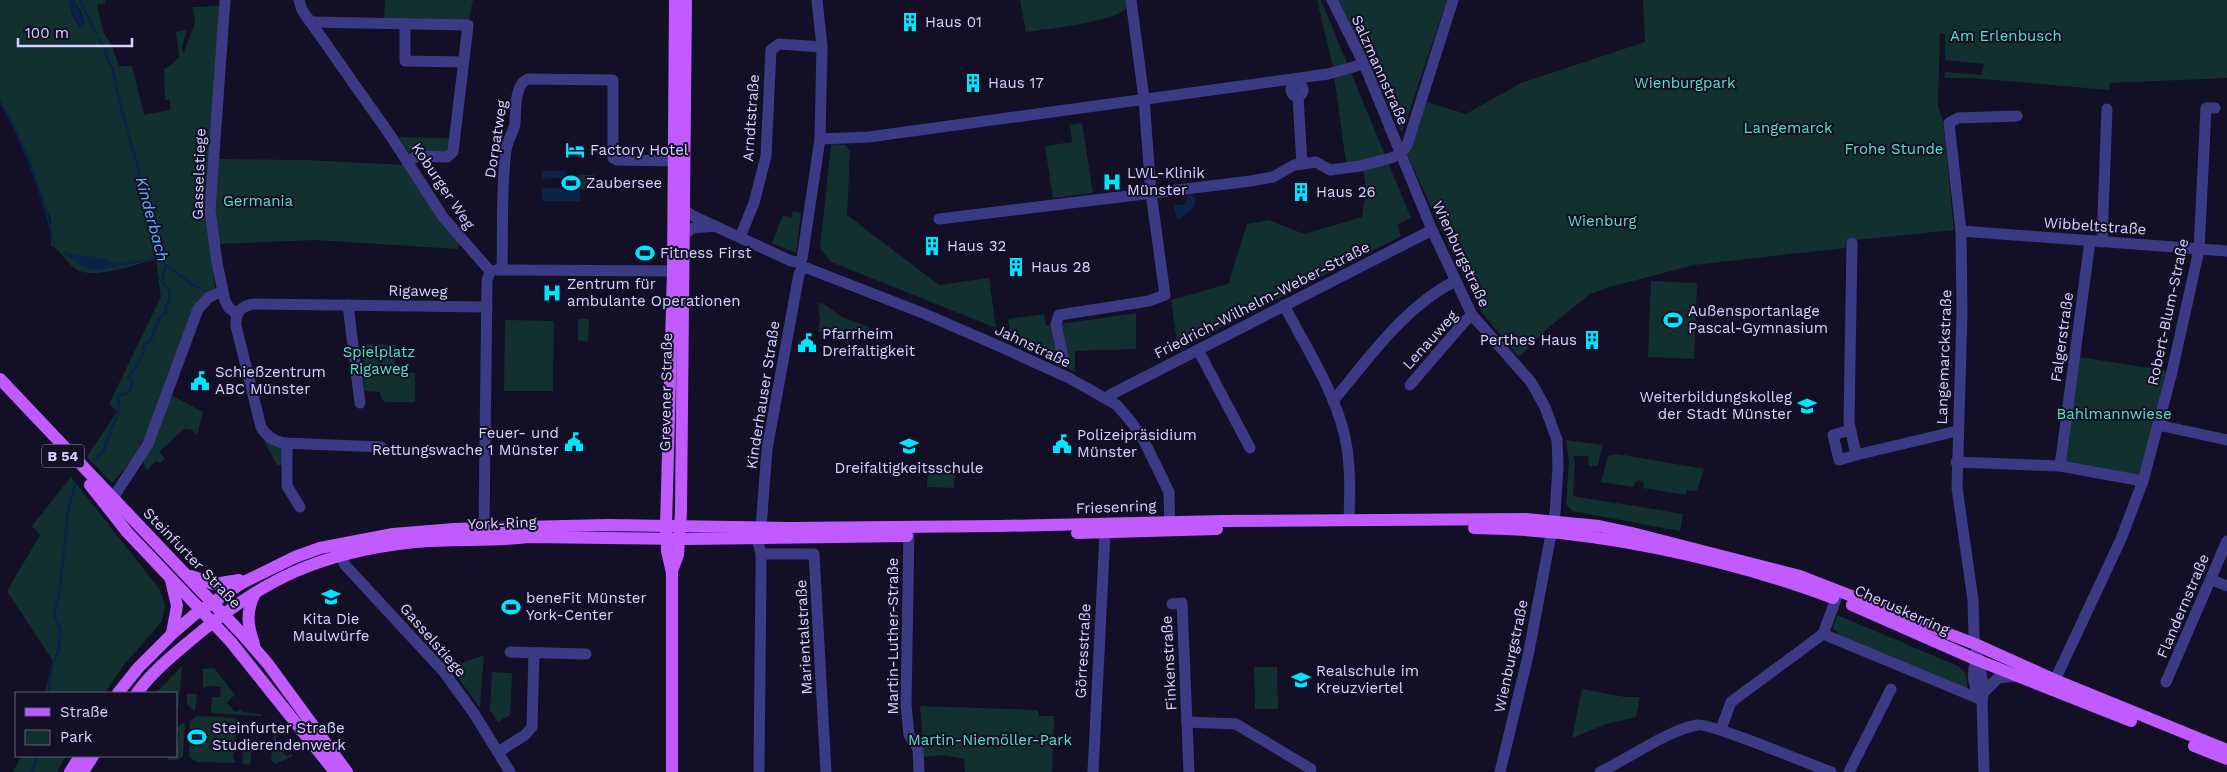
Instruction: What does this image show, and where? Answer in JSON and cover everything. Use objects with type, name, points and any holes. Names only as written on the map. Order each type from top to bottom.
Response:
[{"type":"main road","name":"Grevener Straße","points":[[672,772],[672,573],[678,555],[675,535],[678,271],[674,161],[675,0]]},
{"type":"main road","name":"Grevener Straße","points":[[666,526],[678,271],[684,235],[686,0]]},
{"type":"main road","name":"Steinfurter Straße","points":[[0,379],[183,571],[207,606],[213,622],[283,705],[335,772]]},
{"type":"main road","name":"Steinfurter Straße","points":[[0,389],[75,468],[127,532],[170,577],[207,606],[224,614],[257,651],[347,772]]},
{"type":"main road","name":"Friesenring","points":[[675,535],[1170,526],[1349,520],[1526,519],[1553,527]]},
{"type":"main road","name":"York-Ring","points":[[119,692],[138,668],[172,634],[207,606],[253,577],[295,557],[351,541],[411,532],[484,527],[666,526],[675,535]]},
{"type":"main road","name":"Friesenring","points":[[909,531],[1105,533],[1170,526],[1553,527]]},
{"type":"main road","name":"Cheruskerring","points":[[1553,527],[1599,526],[1641,534],[1800,576],[1975,644],[2055,680],[2227,750]]},
{"type":"main road","name":"Cheruskerring","points":[[1553,527],[1689,556],[1798,585],[1836,599],[1977,660],[2227,759]]},
{"type":"main road","name":"York-Ring","points":[[138,692],[166,662],[224,614],[255,593],[293,572],[340,554],[386,546],[444,540],[675,535]]},
{"type":"main road","points":[[183,571],[198,580],[219,585],[253,577]]},
{"type":"main road","points":[[170,577],[177,606],[172,634]]},
{"type":"main road","points":[[255,593],[248,610],[248,620],[257,651]]},
{"type":"main road","points":[[70,772],[79,757]]},
{"type":"main road","points":[[83,772],[92,757]]},
{"type":"street","name":"Gasselstiege","points":[[225,0],[210,210],[223,291],[228,308],[237,314],[236,326],[261,427],[269,437],[288,443],[381,447]]},
{"type":"street","name":"Koburger Weg","points":[[299,0],[302,10],[407,161],[443,217],[490,271]]},
{"type":"street","name":"Kinderhauser Straße","points":[[759,772],[761,554],[759,533],[767,449],[805,250],[820,139],[822,47],[816,0]]},
{"type":"street","points":[[1063,358],[1056,324],[1059,315],[1103,303],[1149,301],[1165,295],[1151,193],[1144,99],[1131,0]]},
{"type":"street","name":"Salzmannstraße","points":[[1332,0],[1364,64],[1400,154]]},
{"type":"street","points":[[939,219],[1251,181],[1273,176],[1294,165],[1316,162],[1330,170],[1360,166],[1391,158],[1400,154],[1407,145],[1453,0]]},
{"type":"street","points":[[310,22],[468,24],[453,152],[447,157],[418,156],[407,161]]},
{"type":"street","points":[[405,24],[405,61],[463,62]]},
{"type":"street","name":"Arndtstraße","points":[[740,237],[752,210],[766,156],[770,52],[775,46],[822,47]]},
{"type":"street","points":[[820,139],[869,137],[1144,99],[1296,81],[1364,64]]},
{"type":"street","name":"Dorpatweg","points":[[502,270],[506,150],[509,135],[514,128],[520,85],[528,79],[613,80],[614,158],[618,160],[674,161]]},
{"type":"street","points":[[1296,81],[1291,91],[1292,94],[1298,96],[1302,164]]},
{"type":"street","name":"Robert-Blum-Straße","points":[[2055,680],[2121,539],[2143,480],[2158,425],[2182,331],[2199,250],[2206,108]]},
{"type":"street","name":"Falgerstraße","points":[[2060,466],[2096,242],[2106,109]]},
{"type":"street","name":"Langemarckstraße","points":[[1984,772],[1983,697],[1975,644],[1973,600],[1956,488],[1962,312],[1961,231],[1949,123],[1958,118],[2017,116]]},
{"type":"street","name":"Wienburgstraße","points":[[1400,154],[1432,230],[1472,315],[1530,382],[1546,407],[1557,440],[1558,455],[1553,527],[1528,656],[1500,772]]},
{"type":"street","name":"Jahnstraße","points":[[684,210],[693,216],[788,260],[942,322],[1069,378],[1107,398],[1117,405],[1132,422],[1144,441],[1169,492],[1170,526]]},
{"type":"street","points":[[684,235],[692,228],[717,226]]},
{"type":"street","name":"Friedrich-Wilhelm-Weber-Straße","points":[[1107,398],[1432,230]]},
{"type":"street","name":"Wibbeltstraße","points":[[1961,231],[2227,251]]},
{"type":"street","points":[[1852,243],[1850,430],[1856,455]]},
{"type":"street","points":[[484,527],[487,278],[490,271],[678,271]]},
{"type":"street","points":[[1333,401],[1408,314],[1436,290],[1455,280]]},
{"type":"street","points":[[113,498],[148,444],[198,309],[209,296],[223,291]]},
{"type":"street","name":"Rigaweg","points":[[237,314],[243,307],[253,304],[487,307]]},
{"type":"street","points":[[348,305],[360,403]]},
{"type":"street","points":[[1284,305],[1333,401],[1344,434],[1349,470],[1349,520]]},
{"type":"street","name":"Lenauweg","points":[[1410,385],[1472,315]]},
{"type":"street","points":[[1198,350],[1250,448]]},
{"type":"street","points":[[2158,425],[2227,440]]},
{"type":"street","points":[[1850,430],[1834,435],[1839,460],[1957,431]]},
{"type":"street","points":[[288,443],[287,486],[300,507]]},
{"type":"street","points":[[1956,462],[2060,466],[2143,480]]},
{"type":"street","name":"Martin-Luther-Straße","points":[[909,531],[906,705],[909,735],[918,749],[919,772]]},
{"type":"street","name":"Görresstraße","points":[[1093,772],[1105,533]]},
{"type":"street","name":"Flandernstraße","points":[[2166,682],[2212,580],[2227,540]]},
{"type":"street","name":"York-Ring","points":[[340,554],[351,541]]},
{"type":"street","name":"Gasselstiege","points":[[340,554],[345,566],[444,672],[510,772]]},
{"type":"street","name":"Marientalstraße","points":[[761,554],[814,554],[826,772]]},
{"type":"street","points":[[2212,580],[2227,586]]},
{"type":"street","points":[[1721,730],[1731,702],[1824,634],[1836,599]]},
{"type":"street","name":"Finkenstraße","points":[[1181,603],[1190,772]]},
{"type":"street","points":[[1824,634],[1983,697],[1998,678],[2018,676]]},
{"type":"street","points":[[510,652],[586,654]]},
{"type":"street","points":[[498,752],[525,735],[532,727],[534,653]]},
{"type":"street","points":[[1849,772],[1891,689]]},
{"type":"street","name":"Finkenstraße","points":[[1187,722],[1236,724],[1311,769]]},
{"type":"street","points":[[1600,772],[1685,728],[1700,724],[1721,730],[1831,772]]},
{"type":"green space","points":[[0,0],[69,0],[72,15],[80,27],[84,23],[82,13],[74,0],[105,0],[106,3],[97,5],[103,32],[111,44],[119,66],[132,66],[144,115],[170,110],[170,100],[165,100],[164,69],[174,63],[179,56],[176,32],[187,30],[182,47],[183,55],[195,23],[193,7],[222,6],[207,221],[215,288],[208,292],[172,377],[139,447],[112,483],[87,457],[117,411],[109,404],[161,297],[156,260],[104,272],[84,272],[76,269],[51,245],[51,220],[27,155],[0,100]]},
{"type":"green space","points":[[385,0],[473,0],[468,22],[384,21]]},
{"type":"green space","points":[[1020,0],[1127,0],[1127,7],[1110,17],[1096,21],[1026,32]]},
{"type":"green space","points":[[1317,0],[1321,0],[1411,218],[1397,225],[1401,236],[1178,349],[1171,300],[1228,284],[1247,224],[1269,220],[1304,234],[1362,217],[1366,188],[1362,161],[1346,163],[1333,67]]},
{"type":"green space","points":[[1336,0],[1447,0],[1402,133],[1347,17]]},
{"type":"green space","points":[[1643,0],[2227,0],[2227,78],[2110,83],[2109,90],[1972,78],[1944,78],[1945,72],[1982,75],[1984,64],[1945,60],[1945,34],[1940,33],[1938,106],[1943,120],[1954,230],[1846,241],[1845,248],[1694,265],[1606,288],[1590,294],[1548,328],[1519,357],[1482,313],[1407,154],[1427,102],[1466,114],[1521,83],[1645,42]]},
{"type":"green space","points":[[1082,123],[1093,193],[1053,198],[1045,146],[1072,142],[1070,125]]},
{"type":"green space","points":[[398,137],[452,138],[452,144],[444,154],[409,153]]},
{"type":"green space","points":[[831,144],[845,145],[850,151],[847,215],[939,285],[989,278],[996,328],[831,262],[820,248]]},
{"type":"green space","name":"Germania","points":[[216,159],[306,160],[405,165],[461,242],[457,249],[316,240],[217,244],[214,214]]},
{"type":"green space","points":[[580,175],[594,175],[594,189],[580,189]]},
{"type":"green space","points":[[793,211],[801,213],[796,253],[772,243],[783,215],[791,218]]},
{"type":"green space","name":"Außensportanlage Pascal-Gymnasium","points":[[1651,281],[1697,283],[1694,359],[1648,357]]},
{"type":"green space","points":[[822,303],[842,317],[869,327],[866,334],[864,334],[862,339],[849,333],[845,342],[818,331],[820,319],[818,304]]},
{"type":"green space","points":[[1136,313],[1136,349],[1075,351],[1075,372],[1011,340],[1008,319],[1044,314],[1046,326]]},
{"type":"green space","points":[[578,319],[589,319],[588,342],[578,340]]},
{"type":"green space","points":[[505,320],[554,321],[553,391],[504,391]]},
{"type":"green space","name":"Spielplatz Rigaweg","points":[[361,344],[396,345],[394,371],[415,373],[415,402],[385,402],[381,398],[380,392],[365,391],[362,373],[365,373]]},
{"type":"green space","name":"Bahlmannwiese","points":[[2079,357],[2169,371],[2143,481],[2060,466]]},
{"type":"green space","points":[[171,395],[203,412],[197,435],[192,430],[184,429],[159,452],[165,459],[160,463],[156,461],[147,470],[140,458]]},
{"type":"green space","points":[[268,439],[284,445],[284,465],[277,465],[264,441]]},
{"type":"green space","points":[[1566,440],[1602,445],[1598,466],[1589,466],[1588,456],[1575,456],[1573,458],[1575,461],[1573,496],[1683,514],[1680,531],[1572,511],[1566,504],[1569,461]]},
{"type":"green space","points":[[1618,454],[1704,469],[1697,491],[1687,490],[1686,495],[1643,488],[1644,483],[1639,480],[1635,482],[1633,487],[1601,482],[1608,456]]},
{"type":"green space","points":[[928,470],[955,472],[954,488],[927,487]]},
{"type":"green space","points":[[71,477],[160,590],[165,606],[162,621],[123,666],[106,692],[45,692],[53,661],[7,591],[40,535],[32,526]]},
{"type":"green space","points":[[1837,615],[1958,666],[1965,672],[1968,690],[1837,636],[1838,632],[1833,629]]},
{"type":"green space","points":[[484,655],[480,708],[450,667]]},
{"type":"green space","points":[[182,666],[178,710],[178,692],[157,692]]},
{"type":"green space","points":[[1254,667],[1277,667],[1278,709],[1255,709]]},
{"type":"green space","points":[[214,668],[235,695],[227,702],[235,712],[240,709],[243,712],[261,714],[262,716],[211,713],[212,697],[220,697],[221,687],[209,686],[203,688],[203,669]]},
{"type":"green space","points":[[492,672],[512,673],[510,715],[498,722],[490,710]]},
{"type":"green space","points":[[1582,689],[1625,697],[1640,697],[1636,717],[1606,724],[1572,738]]},
{"type":"green space","points":[[187,694],[197,694],[195,712],[187,704]]},
{"type":"green space","name":"Martin-Niemöller-Park","points":[[920,706],[1038,710],[1039,716],[1054,716],[1052,772],[965,772],[964,759],[944,755],[924,757]]},
{"type":"green space","points":[[197,716],[233,718],[240,721],[237,722],[233,757],[236,763],[197,762],[189,757],[190,721]]},
{"type":"green space","points":[[185,723],[183,756],[178,760],[168,760],[169,757],[178,757],[178,726]]},
{"type":"green space","points":[[274,733],[278,737],[274,741],[287,757],[291,754],[293,756],[275,764],[271,761]]},
{"type":"green space","points":[[243,747],[252,747],[250,765],[242,763]]},
{"type":"green space","points":[[20,757],[65,757],[57,772],[13,772]]},
{"type":"water","points":[[69,0],[74,0],[80,9],[83,28],[81,28],[73,16]]},
{"type":"water","name":"Zaubersee","points":[[542,171],[565,171],[565,175],[580,175],[580,201],[542,201],[542,188],[562,188],[561,178],[542,179]]},
{"type":"water","points":[[1190,194],[1196,199],[1194,207],[1178,220],[1174,209],[1175,205],[1185,203]]},
{"type":"water","points":[[63,252],[105,259],[120,265],[96,270],[82,266]]},
{"type":"waterway","name":"Kinderbach","points":[[80,0],[96,33]]},
{"type":"waterway","name":"Kinderbach","points":[[91,462],[103,452],[118,412],[119,395],[128,393],[132,383],[128,377],[144,353],[144,344],[151,340],[159,318],[166,313],[166,306],[170,300],[169,290],[162,281],[166,265],[163,262],[156,238],[156,227],[148,215],[146,196],[139,178],[139,171],[120,104],[113,70],[107,58],[105,48],[98,38]]},
{"type":"waterway","points":[[0,102],[9,117],[33,171],[54,244]]},
{"type":"waterway","points":[[120,264],[162,258]]},
{"type":"waterway","points":[[166,265],[193,285],[207,292]]},
{"type":"waterway","name":"Kinderbach","points":[[48,692],[53,664],[59,649],[60,629],[54,614],[59,596],[68,511],[75,485]]},
{"type":"waterway","name":"Kinderbach","points":[[32,772],[37,757]]},
{"type":"place","name":"Haus 01","points":[[910,22]]},
{"type":"place","name":"Haus 17","points":[[973,83]]},
{"type":"place","name":"Factory Hotel","points":[[575,150]]},
{"type":"place","name":"LWL-Klinik Münster","points":[[1112,182]]},
{"type":"place","name":"Zaubersee","points":[[571,183]]},
{"type":"place","name":"Haus 26","points":[[1301,192]]},
{"type":"place","name":"Haus 32","points":[[932,246]]},
{"type":"place","name":"Fitness First","points":[[645,253]]},
{"type":"place","name":"Haus 28","points":[[1016,267]]},
{"type":"place","name":"Zentrum für ambulante Operationen","points":[[552,293]]},
{"type":"place","name":"Außensportanlage Pascal-Gymnasium","points":[[1673,320]]},
{"type":"place","name":"Perthes Haus","points":[[1592,340]]},
{"type":"place","name":"Pfarrheim Dreifaltigkeit","points":[[807,343]]},
{"type":"place","name":"Schießzentrum ABC Münster","points":[[200,381]]},
{"type":"place","name":"Weiterbildungskolleg der Stadt Münster","points":[[1807,406]]},
{"type":"place","name":"Feuer- und Rettungswache 1 Münster","points":[[574,442]]},
{"type":"place","name":"Polizeipräsidium Münster","points":[[1062,444]]},
{"type":"place","name":"Dreifaltigkeitsschule","points":[[909,446]]},
{"type":"place","name":"Kita Die Maulwürfe","points":[[331,597]]},
{"type":"place","name":"beneFit Münster York-Center","points":[[511,607]]},
{"type":"place","name":"Realschule im Kreuzviertel","points":[[1301,680]]},
{"type":"place","name":"Steinfurter Straße Studierendenwerk","points":[[197,737]]},
{"type":"park label","name":"Am Erlenbusch","points":[[2006,36]]},
{"type":"park label","name":"Wienburgpark","points":[[1685,83]]},
{"type":"park label","name":"Langemarck","points":[[1788,128]]},
{"type":"park label","name":"Frohe Stunde","points":[[1894,149]]},
{"type":"park label","name":"Wienburg","points":[[1602,221]]}]
